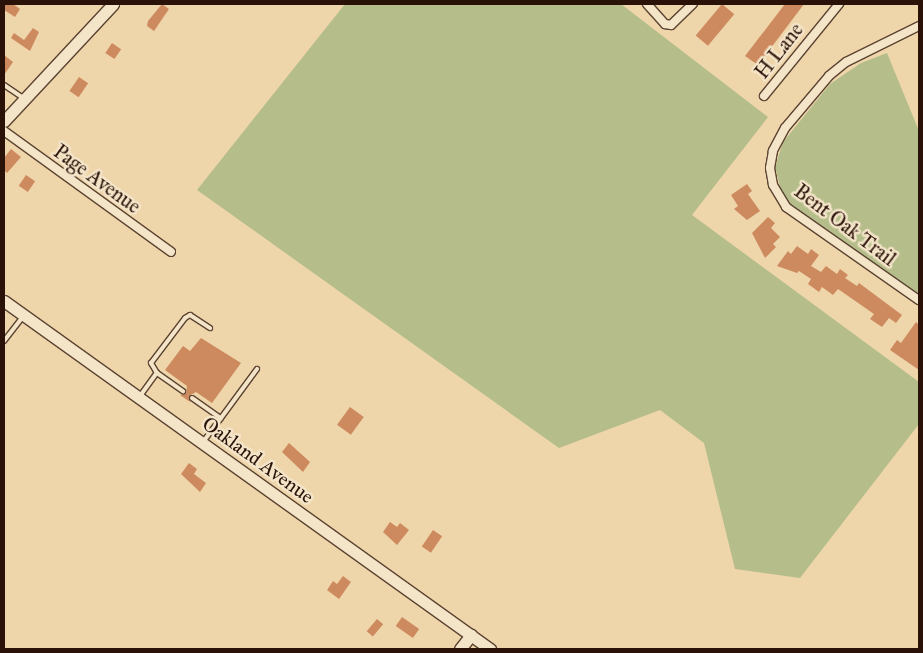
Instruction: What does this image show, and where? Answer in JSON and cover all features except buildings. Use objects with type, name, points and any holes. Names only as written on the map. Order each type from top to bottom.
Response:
[{"type":"street","points":[[4,121],[113,4]]},
{"type":"street","points":[[647,4],[665,24],[670,25],[694,4]]},
{"type":"street","name":"H Lane","points":[[764,96],[839,4]]},
{"type":"street","name":"Bent Oak Trail","points":[[919,26],[846,62],[829,76],[785,128],[773,151],[770,168],[774,185],[786,207],[919,300]]},
{"type":"street","name":"Page Avenue","points":[[4,131],[171,252]]},
{"type":"street","name":"Oakland Avenue","points":[[4,301],[490,649]]},
{"type":"street","points":[[460,649],[471,635]]},
{"type":"lane","points":[[4,85],[24,99]]},
{"type":"lane","points":[[183,391],[157,373],[151,363],[185,318],[190,315],[210,328]]},
{"type":"lane","points":[[4,341],[24,316]]},
{"type":"lane","points":[[202,443],[257,368]]},
{"type":"lane","points":[[138,398],[157,373]]},
{"type":"lane","points":[[192,398],[221,418]]},
{"type":"green space","points":[[345,4],[621,4],[768,117],[692,215],[919,382],[919,424],[800,578],[735,569],[704,443],[660,410],[559,448],[197,190]]},
{"type":"green space","points":[[887,53],[919,131],[919,295],[790,204],[782,194],[775,167],[783,142],[830,84],[861,63]]}]
